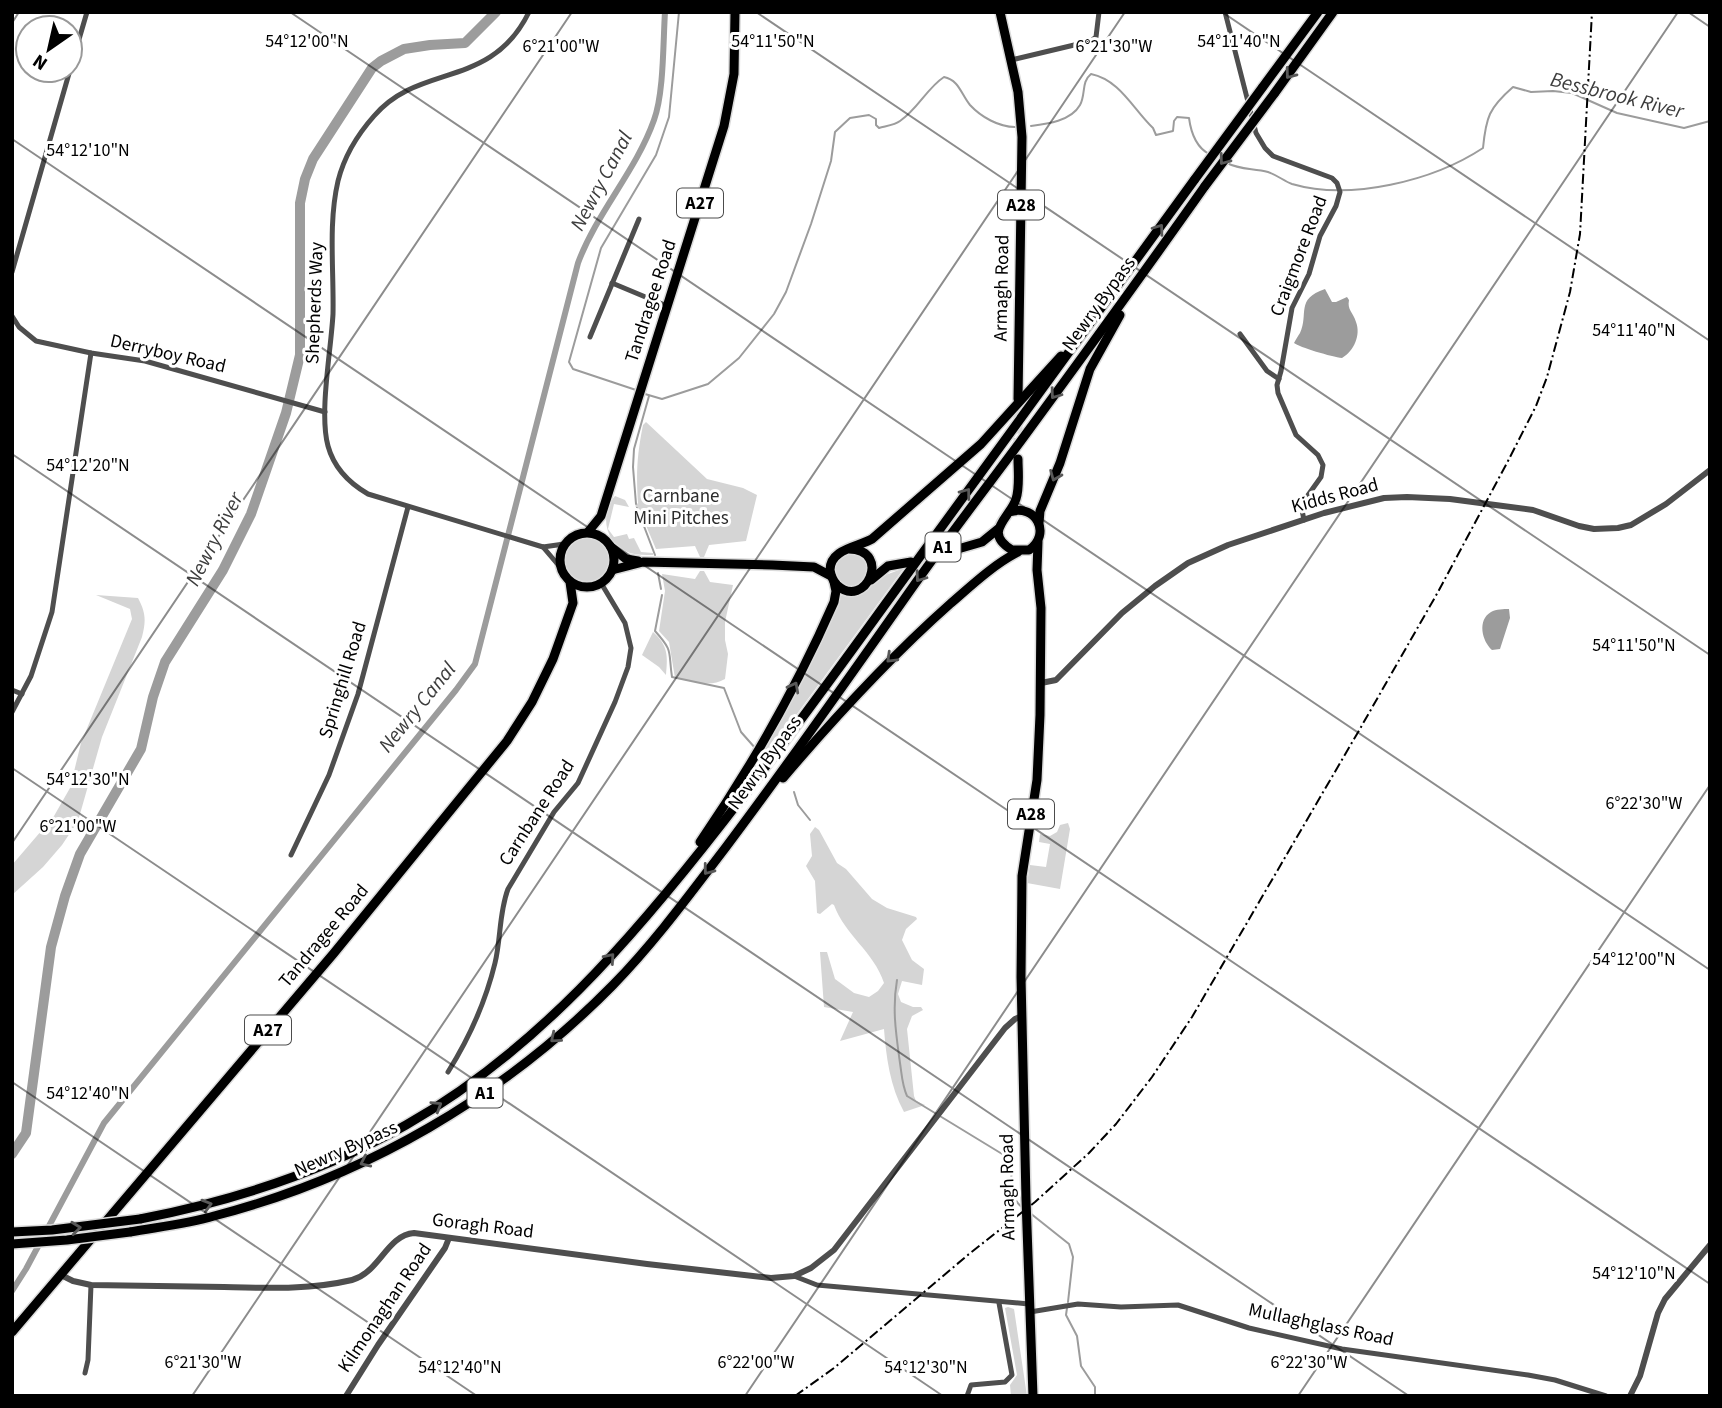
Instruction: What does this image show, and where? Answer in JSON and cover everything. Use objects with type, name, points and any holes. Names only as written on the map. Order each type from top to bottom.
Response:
[{"type":"highway","name":"Tandragee Road","points":[[601,537],[601,516],[728,109],[734,74],[735,12]]},
{"type":"highway","name":"Armagh Road","points":[[1000,12],[1020,107],[1022,137],[1018,399]]},
{"type":"highway","name":"Newry Bypass","points":[[12,1232],[140,1219],[228,1198],[311,1170],[377,1140],[442,1103],[523,1044],[559,1011],[602,967],[668,891],[780,749],[1318,12]]},
{"type":"highway","name":"Newry Bypass","points":[[12,1244],[130,1232],[209,1218],[319,1182],[374,1158],[429,1129],[492,1088],[557,1037],[613,985],[667,925],[749,816],[925,570],[1333,12]]},
{"type":"highway","points":[[1040,523],[1040,511],[1060,463],[1090,369],[1139,279]]},
{"type":"highway","points":[[668,891],[733,794],[796,685],[834,602],[836,591],[831,564],[834,558],[872,539],[957,467],[1003,422],[1091,324]]},
{"type":"highway","points":[[1006,547],[999,536],[999,529],[1000,522],[1018,495],[1018,459]]},
{"type":"highway","points":[[1018,495],[1040,523]]},
{"type":"highway","points":[[1009,512],[1030,512]]},
{"type":"highway","name":"Tandragee Road","points":[[588,532],[601,516]]},
{"type":"highway","name":"A28","points":[[1040,523],[1037,570],[1041,608],[1041,683]]},
{"type":"highway","points":[[951,551],[982,542],[999,529]]},
{"type":"highway","points":[[588,532],[601,537],[626,559],[643,562],[814,567],[834,558]]},
{"type":"highway","name":"A27","points":[[564,544],[575,535],[588,532]]},
{"type":"highway","points":[[982,542],[1021,552],[1037,570]]},
{"type":"highway","points":[[749,816],[885,663],[998,564],[1034,547],[1038,542]]},
{"type":"highway","points":[[560,567],[560,552],[564,544]]},
{"type":"highway","points":[[611,547],[612,570]]},
{"type":"highway","points":[[849,549],[862,551],[888,566]]},
{"type":"highway","points":[[867,555],[872,567],[870,581]]},
{"type":"highway","points":[[573,603],[612,570],[643,562]]},
{"type":"highway","points":[[814,567],[845,590],[852,591],[859,589],[888,566],[911,562]]},
{"type":"highway","name":"A27","points":[[560,567],[570,582]]},
{"type":"highway","name":"Tandragee Road","points":[[12,1332],[334,953],[501,748],[526,713],[546,676],[573,603],[570,582]]},
{"type":"highway","points":[[570,582],[578,586],[597,585]]},
{"type":"highway","name":"Armagh Road","points":[[1033,1396],[1021,977],[1022,876],[1037,780],[1041,683]]},
{"type":"street","name":"Shepherds Way","points":[[528,12],[518,31],[483,62],[467,70],[414,86],[387,103],[363,130],[344,164],[334,208],[332,312],[325,412],[327,444],[331,457],[346,478],[368,494],[543,547],[564,544]]},
{"type":"street","points":[[1011,60],[1091,41],[1096,37],[1099,12]]},
{"type":"street","name":"Craigmore Road","points":[[1225,12],[1256,132],[1265,148],[1285,162],[1316,171],[1338,187],[1336,206],[1320,236],[1309,274],[1292,307],[1279,379]]},
{"type":"street","points":[[12,272],[66,84]]},
{"type":"street","points":[[590,337],[639,219]]},
{"type":"street","points":[[612,282],[667,306]]},
{"type":"street","name":"Derryboy Road","points":[[12,316],[19,327],[36,341],[145,361],[325,412]]},
{"type":"street","points":[[1240,334],[1267,371],[1279,379],[1278,393],[1296,435],[1318,455],[1323,465],[1321,477],[1301,505],[1304,520]]},
{"type":"street","points":[[12,712],[45,640],[52,612],[92,353]]},
{"type":"street","name":"Kidds Road","points":[[1041,683],[1056,680],[1122,613],[1154,586],[1188,563],[1228,545],[1304,520],[1362,503],[1407,497],[1512,506],[1533,510],[1579,526],[1594,529],[1618,528],[1644,518],[1710,470]]},
{"type":"street","name":"Springhill Road","points":[[291,855],[329,775],[357,697],[408,507]]},
{"type":"street","points":[[543,547],[560,567]]},
{"type":"street","name":"Carnbane Road","points":[[447,1072],[467,1038],[489,984],[495,962],[503,902],[508,888],[554,812],[578,783],[625,677],[630,657],[629,637],[619,610],[597,585]]},
{"type":"street","points":[[12,690],[22,694]]},
{"type":"street","name":"Goragh Road","points":[[61,1275],[91,1285],[276,1288],[330,1284],[356,1279],[366,1274],[404,1235],[419,1233],[647,1265],[771,1278],[794,1276],[822,1261],[835,1250],[1005,1028],[1022,1016]]},
{"type":"street","points":[[453,1064],[460,1068]]},
{"type":"street","name":"Kilmonaghan Road","points":[[346,1396],[445,1248],[449,1238]]},
{"type":"street","points":[[1630,1396],[1640,1376],[1658,1313],[1665,1299],[1710,1245]]},
{"type":"street","name":"Goragh Road","points":[[794,1276],[817,1285],[1030,1308]]},
{"type":"street","points":[[85,1373],[88,1360],[91,1285]]},
{"type":"street","points":[[967,1396],[971,1385],[1005,1382],[1012,1375],[999,1303]]},
{"type":"street","name":"Mullaghglass Road","points":[[1030,1308],[1071,1305],[1178,1305],[1249,1328],[1342,1349],[1555,1380],[1606,1396]]},
{"type":"green space","name":"Carnbane Mini Pitches","points":[[646,422],[707,479],[743,488],[757,495],[746,541],[709,545],[704,557],[700,557],[695,546],[656,549],[639,509],[635,506],[638,503],[639,446]]},
{"type":"green space","points":[[615,496],[625,500],[629,507],[614,504],[608,529],[614,537],[627,534],[629,539],[634,538],[641,552],[653,555],[630,553],[622,549],[610,536],[607,528],[606,520],[607,512]]},
{"type":"green space","points":[[587,538],[602,545],[609,560],[602,575],[587,582],[572,575],[565,560],[572,545]]},
{"type":"green space","points":[[850,552],[862,557],[867,569],[862,581],[850,586],[838,581],[833,569],[838,557]]},
{"type":"green space","points":[[904,568],[734,800],[839,598],[842,595],[861,594],[882,577]]},
{"type":"green space","name":"Carnbane Mini Pitches","points":[[700,571],[704,571],[710,582],[733,585],[725,622],[728,654],[725,679],[713,683],[675,678],[669,642],[659,631],[665,591],[662,574],[695,579]]},
{"type":"green space","points":[[96,595],[138,598],[144,617],[142,637],[102,737],[78,821],[43,867],[12,895],[12,865],[54,816],[70,788],[81,743],[132,619],[130,609]]},
{"type":"green space","points":[[653,632],[666,651],[666,675],[642,655]]},
{"type":"green space","points":[[1068,823],[1070,829],[1060,889],[1027,883],[1030,865],[1046,867],[1050,844],[1039,842],[1040,834],[1050,836],[1057,832],[1060,825]]},
{"type":"green space","points":[[815,827],[837,863],[846,869],[872,899],[887,908],[917,919],[906,929],[902,940],[912,960],[924,969],[922,985],[902,981],[898,994],[901,1002],[921,1007],[923,1010],[912,1016],[907,1029],[914,1096],[916,1101],[925,1105],[904,1112],[892,1082],[884,1029],[840,1041],[853,1012],[824,1007],[820,952],[827,952],[835,979],[854,993],[869,997],[884,983],[874,962],[845,925],[834,905],[820,914],[817,913],[815,881],[806,866],[812,856],[810,834]]},
{"type":"green space","points":[[1005,1308],[1014,1309],[1027,1396],[1011,1396],[1010,1385],[1017,1375]]},
{"type":"shaded area","points":[[1325,289],[1332,302],[1347,297],[1357,327],[1355,342],[1342,358],[1294,343],[1300,333],[1306,302]]},
{"type":"shaded area","points":[[1509,609],[1510,618],[1500,649],[1492,650],[1482,631],[1484,620],[1493,611]]},
{"type":"waterway","name":"Newry River","points":[[12,1154],[26,1133],[51,947],[80,854],[141,749],[153,697],[165,662],[223,570],[251,514],[286,413],[300,355],[300,203],[313,159],[372,68],[404,49],[465,43],[496,12]]},
{"type":"waterway","name":"Newry Canal","points":[[12,1291],[104,1123],[475,664],[578,263],[595,226],[637,157],[654,120],[661,82],[665,12]]},
{"type":"waterway","name":"Bessbrook River","points":[[636,390],[573,369],[569,362],[601,248],[656,155],[669,117],[679,12]]},
{"type":"waterway","name":"Bessbrook River","points":[[1031,126],[1058,121],[1071,115],[1082,101],[1086,81],[1091,74],[1101,77],[1118,89],[1153,128],[1156,135],[1173,131],[1177,117],[1189,118],[1195,139],[1209,154]]},
{"type":"waterway","name":"Bessbrook River","points":[[645,394],[662,399],[708,384],[739,358],[774,314],[786,292],[811,224],[831,161],[835,132],[850,118],[869,115],[876,119],[879,128],[896,124],[944,77],[956,84],[979,114],[997,123],[1015,127]]},
{"type":"waterway","name":"Bessbrook River","points":[[1227,163],[1268,172],[1292,184],[1315,189],[1365,189],[1390,185],[1440,170],[1483,148],[1490,114],[1513,87],[1531,92],[1572,93],[1617,113],[1684,128],[1710,121]]},
{"type":"waterway","points":[[636,504],[634,449],[649,396]]},
{"type":"waterway","points":[[637,508],[655,555]]},
{"type":"waterway","points":[[658,573],[661,589]]},
{"type":"waterway","points":[[662,595],[655,631],[668,648],[672,677],[724,688],[741,732],[756,749]]},
{"type":"waterway","points":[[794,792],[798,805],[810,820]]},
{"type":"waterway","points":[[897,980],[896,1032],[902,1080],[907,1096],[1012,1160],[1012,1192],[1023,1208]]},
{"type":"waterway","points":[[1030,1213],[1069,1244],[1073,1257],[1068,1302]]},
{"type":"waterway","points":[[1067,1308],[1066,1315],[1077,1336],[1081,1366],[1095,1387],[1095,1396]]},
{"type":"tunnel","points":[[1018,399],[1018,447]]},
{"type":"railway","points":[[795,1396],[834,1368],[1035,1202],[1089,1153],[1116,1124],[1152,1077],[1192,1017],[1357,734],[1438,592],[1508,461],[1536,406],[1547,377],[1570,292],[1580,234],[1592,12]]}]
